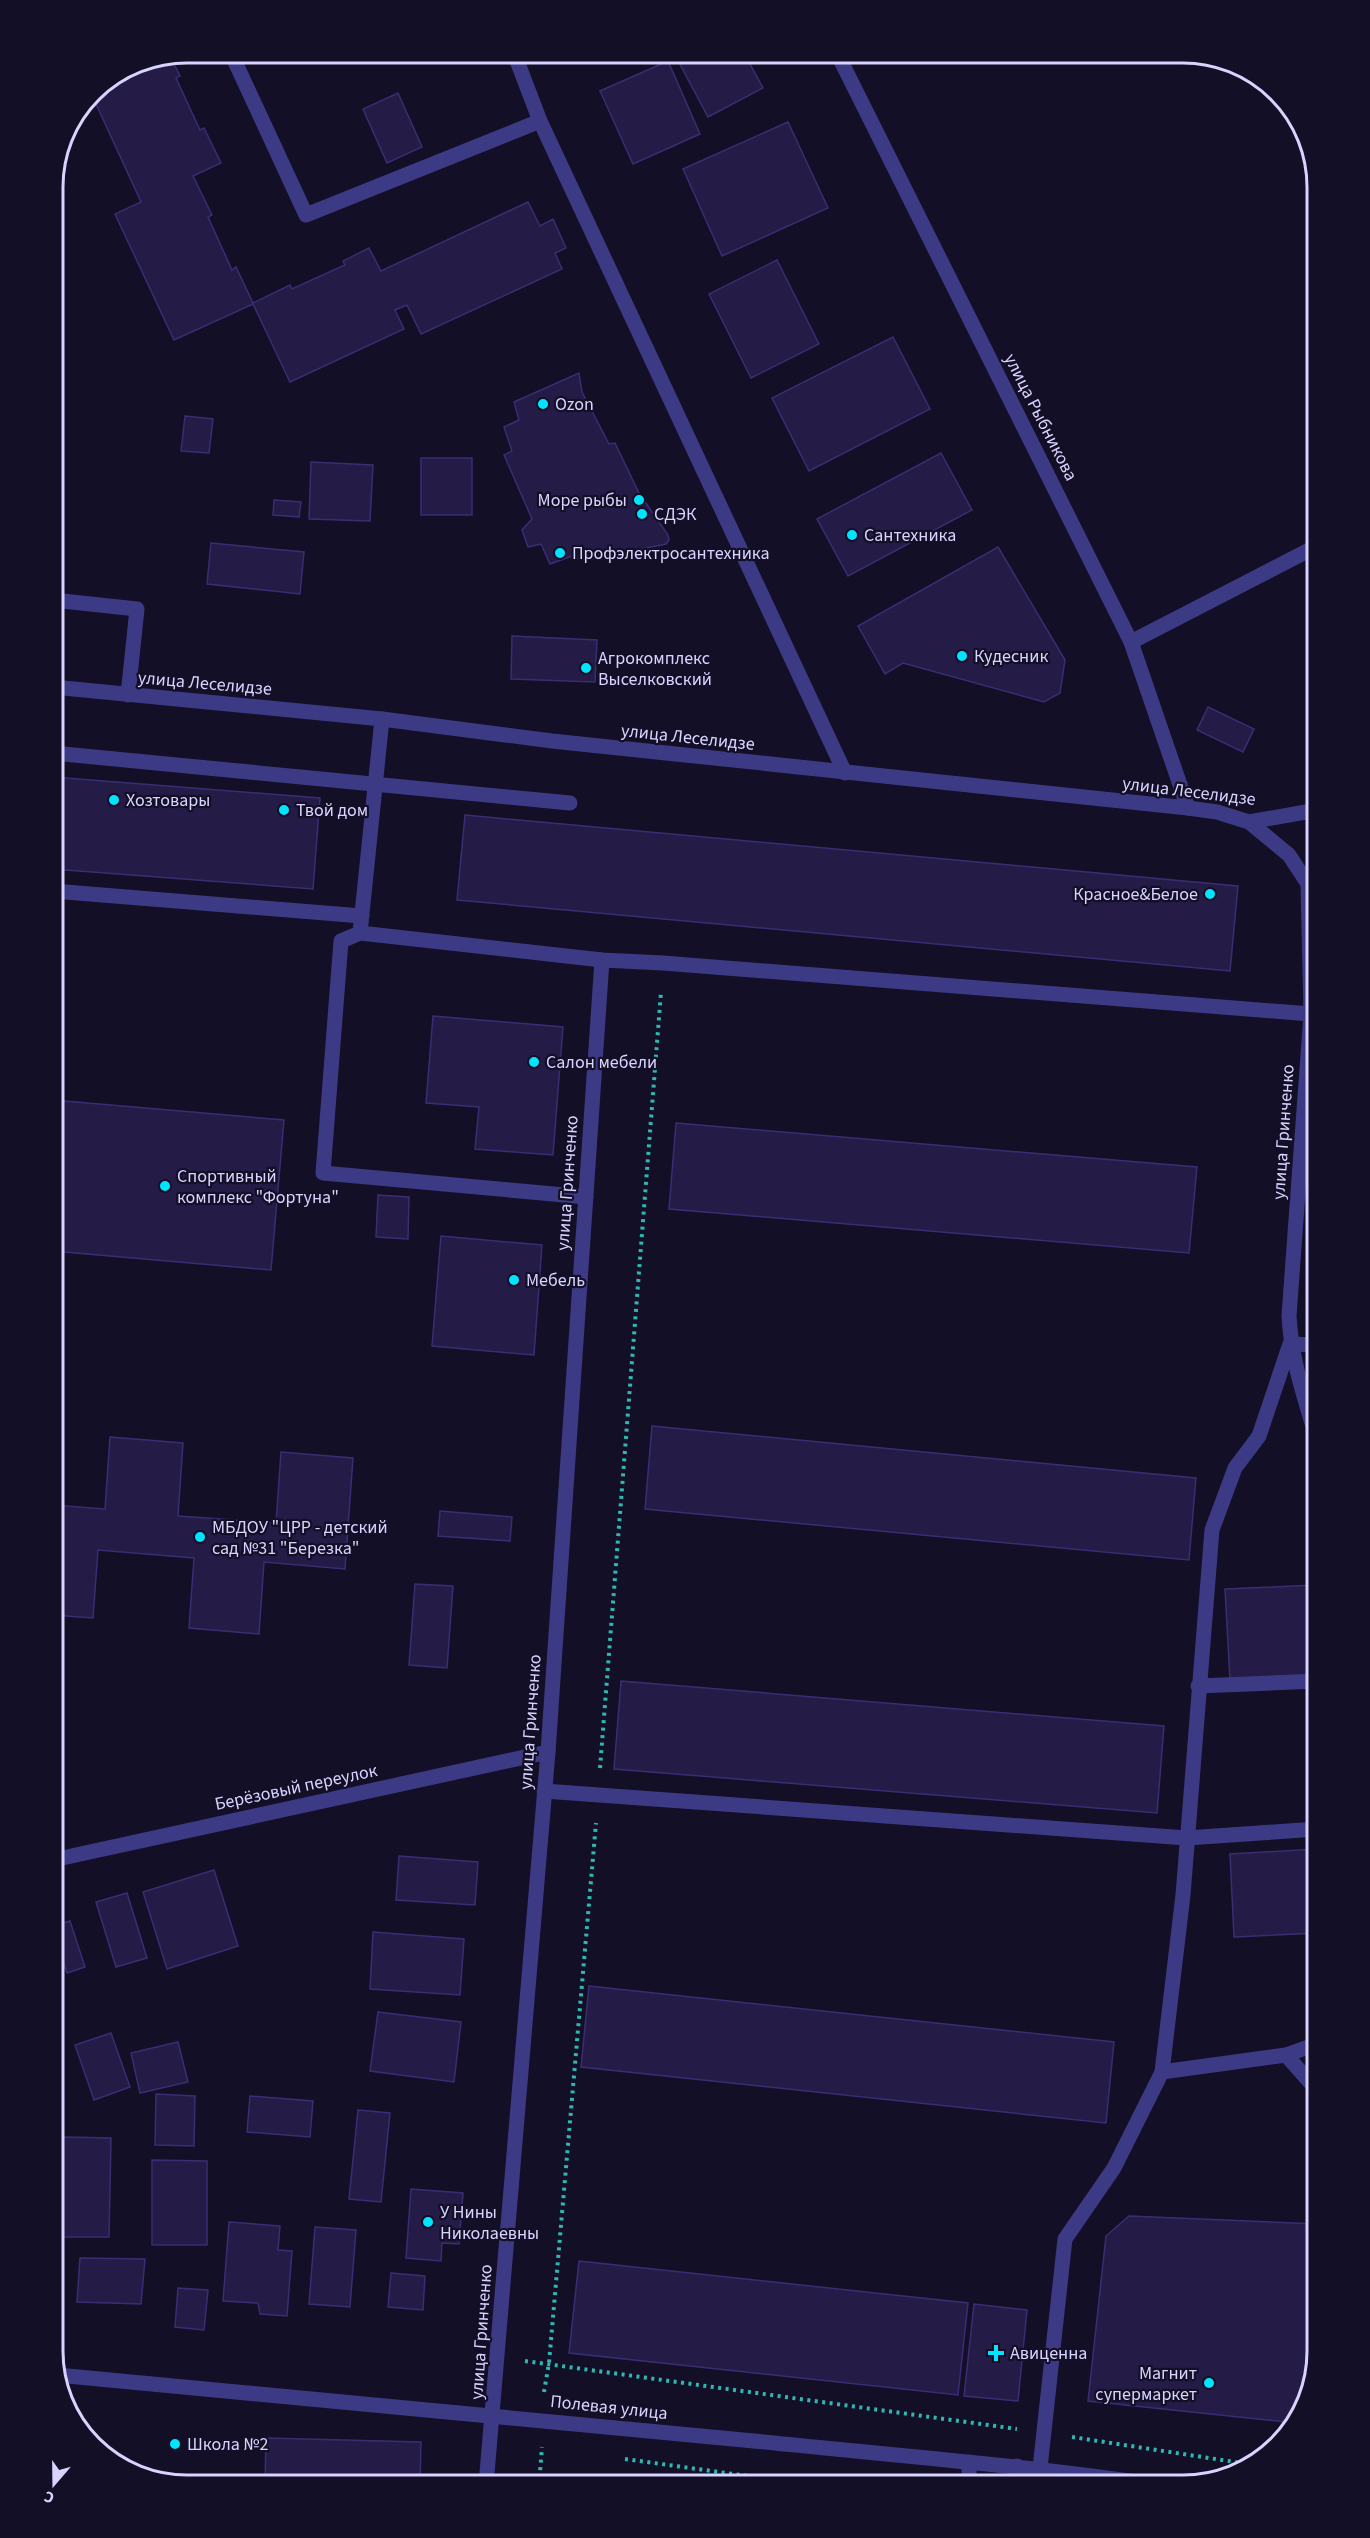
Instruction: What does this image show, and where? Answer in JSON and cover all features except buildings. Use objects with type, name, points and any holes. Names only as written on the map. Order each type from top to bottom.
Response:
[{"type":"street","points":[[236,63],[306,215],[540,121]]},
{"type":"street","points":[[518,63],[540,121],[845,773]]},
{"type":"street","name":"улица Рыбникова","points":[[842,63],[1131,642],[1188,808]]},
{"type":"street","points":[[1131,642],[1307,551]]},
{"type":"street","points":[[63,601],[136,609],[128,695]]},
{"type":"street","name":"улица Леселидзе","points":[[63,688],[382,719],[845,773],[1188,808],[1216,812],[1249,822],[1307,812]]},
{"type":"street","points":[[360,933],[382,719]]},
{"type":"street","points":[[63,754],[374,786],[570,803]]},
{"type":"street","name":"улица Гринченко","points":[[1249,822],[1289,855],[1307,882]]},
{"type":"street","points":[[63,892],[362,916]]},
{"type":"street","points":[[586,1197],[323,1173],[340,941],[360,933],[602,960],[1307,1014]]},
{"type":"street","name":"улица Гринченко","points":[[487,2475],[548,1752],[602,960]]},
{"type":"street","name":"улица Гринченко","points":[[1307,1069],[1289,1316],[1290,1344],[1307,1407]]},
{"type":"street","points":[[1040,2468],[1065,2239],[1114,2168],[1162,2072],[1187,1838],[1212,1530],[1235,1468],[1259,1436],[1290,1344],[1307,1345]]},
{"type":"street","points":[[1198,1686],[1307,1681]]},
{"type":"street","name":"Берёзовый переулок","points":[[63,1858],[548,1752]]},
{"type":"street","points":[[544,1791],[598,1793],[1187,1838],[1307,1830]]},
{"type":"street","points":[[1162,2072],[1286,2055],[1307,2048]]},
{"type":"street","points":[[1286,2055],[1307,2079]]},
{"type":"street","name":"Полевая улица","points":[[65,2376],[494,2414],[1040,2468],[1086,2475]]},
{"type":"street","points":[[969,2462],[969,2475]]},
{"type":"street","points":[[1016,2475],[1017,2466]]},
{"type":"path","points":[[539,2475],[543,2448],[540,2420],[549,2363],[598,1793],[663,963]]},
{"type":"path","points":[[498,2358],[549,2363],[1007,2428],[1044,2431],[1237,2462]]},
{"type":"place","name":"Ozon","points":[[543,404]]},
{"type":"place","name":"Море рыбы","points":[[639,500]]},
{"type":"place","name":"СДЭК","points":[[642,514]]},
{"type":"place","name":"Сантехника","points":[[852,535]]},
{"type":"place","name":"Профэлектросантехника","points":[[560,553]]},
{"type":"place","name":"Кудесник","points":[[962,656]]},
{"type":"place","name":"Агрокомплекс Выселковский","points":[[586,668]]},
{"type":"place","name":"Хозтовары","points":[[114,800]]},
{"type":"place","name":"Твой дом","points":[[284,810]]},
{"type":"place","name":"Красное&Белое","points":[[1210,894]]},
{"type":"place","name":"Салон мебели","points":[[534,1062]]},
{"type":"place","name":"Спортивный комплекс \"Фортуна\"","points":[[165,1186]]},
{"type":"place","name":"Мебель","points":[[514,1280]]},
{"type":"place","name":"МБДОУ \"ЦРР - детский сад №31 \"Березка\"","points":[[200,1537]]},
{"type":"place","name":"У Нины Николаевны","points":[[428,2222]]},
{"type":"place","name":"Авиценна","points":[[996,2353]]},
{"type":"place","name":"Магнит супермаркет","points":[[1209,2383]]},
{"type":"place","name":"Школа №2","points":[[175,2444]]}]
